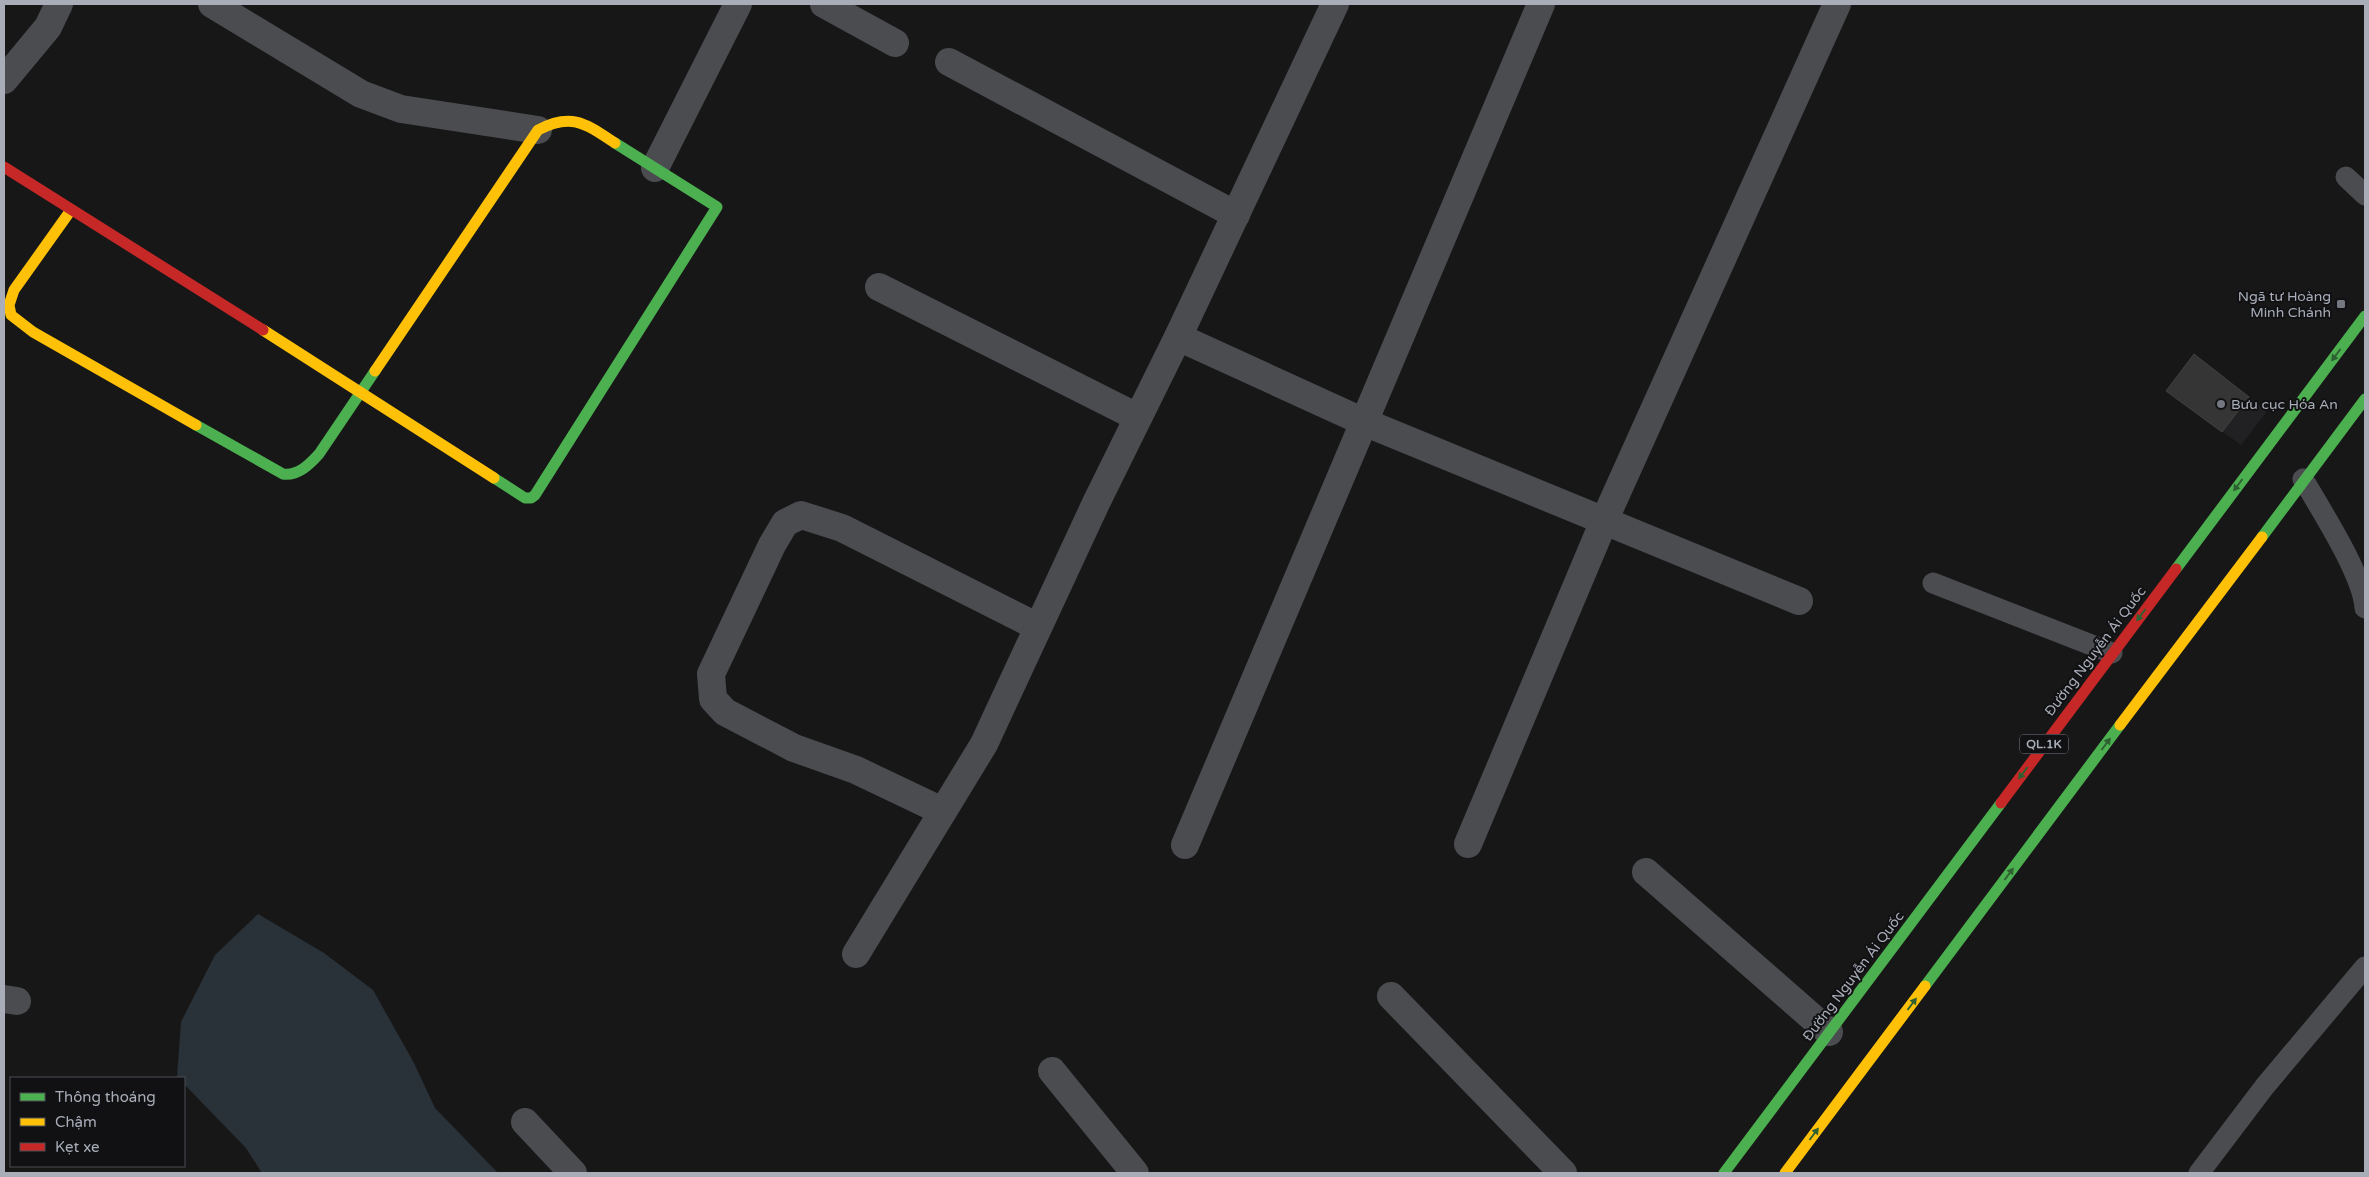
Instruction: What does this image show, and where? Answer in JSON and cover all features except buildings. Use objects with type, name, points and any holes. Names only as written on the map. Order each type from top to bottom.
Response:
[{"type":"street","points":[[4,80],[48,27],[58,4]]},
{"type":"street","points":[[212,4],[361,94],[380,102],[401,109],[538,130]]},
{"type":"street","points":[[655,168],[738,4]]},
{"type":"street","points":[[824,4],[895,43]]},
{"type":"street","points":[[856,954],[984,744],[1137,417],[1178,337],[1335,4]]},
{"type":"street","points":[[1185,845],[1541,4]]},
{"type":"street","points":[[1468,844],[1604,521],[1832,5]]},
{"type":"street","points":[[949,62],[1236,215]]},
{"type":"street","points":[[4,167],[361,392],[525,498],[531,498],[541,487],[717,207],[582,122],[568,119],[554,121],[538,130],[361,392],[312,463],[292,475],[283,474],[18,322],[8,312],[8,302],[71,210]]},
{"type":"street","points":[[879,287],[1137,417]]},
{"type":"street","name":"Đường Nguyễn Ái Quốc","points":[[1724,1173],[2365,316]]},
{"type":"street","points":[[1178,337],[1364,422],[1799,601]]},
{"type":"street","points":[[1785,1173],[2365,399]]},
{"type":"street","points":[[942,811],[856,770],[794,748],[725,712],[713,700],[711,674],[772,545],[785,523],[801,516],[842,528],[1038,627]]},
{"type":"street","points":[[1646,872],[1829,1032]]},
{"type":"street","points":[[1391,996],[1563,1173]]},
{"type":"street","points":[[1052,1071],[1134,1173]]},
{"type":"street","points":[[525,1122],[572,1173]]},
{"type":"lane","points":[[2346,177],[2365,195]]},
{"type":"lane","points":[[2304,479],[2345,555],[2364,597],[2365,608]]},
{"type":"lane","points":[[1933,583],[2112,653]]},
{"type":"lane","points":[[2199,1173],[2265,1086],[2365,967]]},
{"type":"shaded area","name":"Bưu cục Hóa An","points":[[2194,354],[2267,411],[2241,445],[2166,391]]},
{"type":"shaded area","points":[[258,914],[324,953],[373,990],[414,1063],[435,1108],[498,1173],[262,1173],[246,1148],[185,1085],[185,1077],[177,1077],[181,1022],[215,955]]},
{"type":"traffic: fast","points":[[494,478],[525,498],[531,498],[535,495],[717,207],[615,143]]},
{"type":"traffic: fast","points":[[2176,569],[2365,316]]},
{"type":"traffic: fast","points":[[196,425],[283,474],[294,473],[307,466],[319,454],[375,371]]},
{"type":"traffic: fast","points":[[2262,537],[2365,399]]},
{"type":"traffic: fast","points":[[1925,986],[2120,725]]},
{"type":"traffic: fast","points":[[1724,1173],[2001,803]]},
{"type":"traffic: slow","points":[[375,371],[538,130],[560,122],[570,121],[596,130],[615,143]]},
{"type":"traffic: slow","points":[[71,210],[14,290],[9,305],[11,315],[33,332],[196,425]]},
{"type":"traffic: slow","points":[[263,330],[494,478]]},
{"type":"traffic: slow","points":[[2120,725],[2262,537]]},
{"type":"traffic: slow","points":[[1785,1173],[1925,986]]},
{"type":"traffic: jam","points":[[4,167],[263,330]]},
{"type":"traffic: jam","points":[[2001,803],[2176,569]]},
{"type":"place","name":"Ngã tư Hoàng Minh Chánh","points":[[2341,304]]},
{"type":"place","name":"Bưu cục Hóa An","points":[[2221,404]]}]
